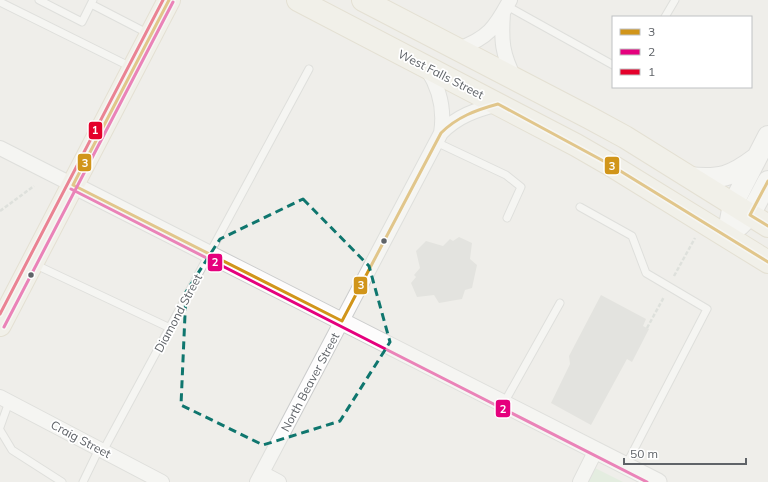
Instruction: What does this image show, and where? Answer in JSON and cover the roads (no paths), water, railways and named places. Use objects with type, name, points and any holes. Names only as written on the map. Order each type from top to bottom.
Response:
[{"type":"main road","points":[[0,325],[169,0]]},
{"type":"main road","name":"West Falls Street","points":[[298,0],[498,104],[609,164],[768,262]]},
{"type":"main road","points":[[363,0],[604,126],[750,215]]},
{"type":"main road","points":[[750,215],[757,157],[768,136]]},
{"type":"main road","points":[[689,177],[715,178],[724,176],[734,172],[757,157]]},
{"type":"main road","points":[[728,237],[750,215],[768,181]]},
{"type":"street","points":[[458,49],[478,41],[486,35],[492,29],[507,6]]},
{"type":"street","points":[[507,6],[502,42],[508,64],[515,79]]},
{"type":"street","name":"North Beaver Street","points":[[260,478],[438,137],[443,121],[441,100],[437,88],[425,66]]},
{"type":"street","name":"North Beaver Street","points":[[438,137],[451,123],[469,112],[498,104]]},
{"type":"street","points":[[0,148],[658,482]]},
{"type":"street","name":"Craig Street","points":[[5,399],[162,482]]},
{"type":"street","points":[[580,482],[596,450]]},
{"type":"street","points":[[260,478],[279,482]]},
{"type":"lane","points":[[39,0],[82,22],[92,2],[151,35]]},
{"type":"lane","points":[[666,16],[675,0]]},
{"type":"lane","points":[[0,2],[134,69]]},
{"type":"lane","points":[[507,6],[612,64]]},
{"type":"lane","name":"Diamond Street","points":[[83,482],[170,328],[310,69]]},
{"type":"lane","points":[[438,137],[506,175],[521,187],[507,218]]},
{"type":"lane","points":[[580,207],[632,236],[646,273],[708,309],[626,466]]},
{"type":"lane","points":[[32,263],[170,328]]},
{"type":"lane","points":[[504,403],[560,303]]},
{"type":"lane","points":[[0,427],[5,399]]},
{"type":"lane","points":[[0,430],[12,450],[62,482]]}]
